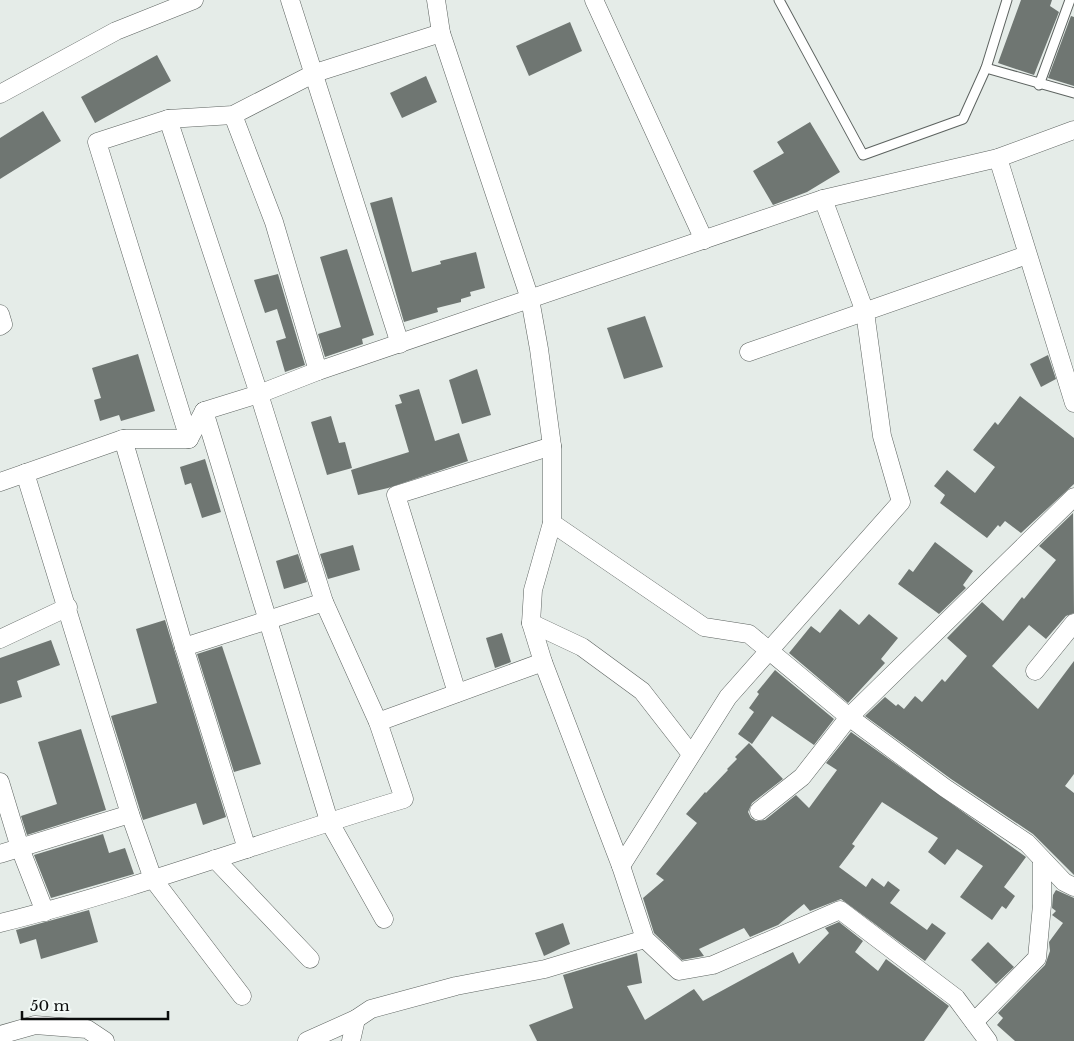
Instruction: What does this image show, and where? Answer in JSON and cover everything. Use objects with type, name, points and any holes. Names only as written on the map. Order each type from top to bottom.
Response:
[{"type":"street","points":[[0,94],[116,31],[194,0]]},
{"type":"street","points":[[290,0],[315,73],[400,344]]},
{"type":"street","points":[[436,0],[441,33],[530,299],[552,446],[552,523],[533,590],[531,623],[543,662],[621,866],[645,939],[679,971],[713,964],[840,910],[956,998],[988,1041]]},
{"type":"street","points":[[594,0],[704,240]]},
{"type":"street","points":[[190,439],[97,142],[168,120],[233,115],[315,73],[441,33]]},
{"type":"street","points":[[233,115],[274,222],[318,371]]},
{"type":"street","points":[[0,923],[45,912],[153,879],[329,821],[404,799],[378,722],[324,602],[259,394],[168,120]]},
{"type":"street","points":[[190,439],[204,410],[259,394],[318,371],[823,199],[998,158],[1074,130]]},
{"type":"street","points":[[998,158],[1074,403]]},
{"type":"street","points":[[621,866],[728,698],[901,502],[882,436],[865,312],[823,199]]},
{"type":"street","points":[[750,352],[1027,255]]},
{"type":"street","points":[[0,314],[4,324],[0,326]]},
{"type":"street","points":[[204,410],[329,821],[384,919]]},
{"type":"street","points":[[0,482],[123,439],[190,439]]},
{"type":"street","points":[[123,439],[184,647],[247,849]]},
{"type":"street","points":[[457,693],[396,495],[552,446]]},
{"type":"street","points":[[25,473],[68,607],[130,814],[153,879],[242,996]]},
{"type":"street","points":[[760,810],[802,776],[849,717],[1074,497]]},
{"type":"street","points":[[552,523],[704,626],[749,634],[849,717],[945,788],[1026,843],[1064,882],[1074,887]]},
{"type":"street","points":[[184,647],[324,602]]},
{"type":"street","points":[[0,639],[68,607]]},
{"type":"street","points":[[531,623],[582,647],[642,691],[691,754]]},
{"type":"street","points":[[1036,671],[1074,623]]},
{"type":"street","points":[[378,722],[543,662]]},
{"type":"street","points":[[0,782],[20,848],[45,912]]},
{"type":"street","points":[[0,854],[130,814]]},
{"type":"street","points":[[215,859],[310,959]]},
{"type":"street","points":[[974,1022],[1037,958],[1042,905],[1042,859]]},
{"type":"street","points":[[307,1041],[356,1019],[372,1009],[456,986],[545,969],[645,939]]},
{"type":"street","points":[[351,1041],[356,1019]]},
{"type":"street","points":[[0,1034],[36,1025],[87,1029],[105,1041]]},
{"type":"lane","points":[[778,0],[863,155],[963,119],[986,68],[1007,0]]},
{"type":"lane","points":[[1039,85],[1070,0]]},
{"type":"lane","points":[[986,68],[1039,85],[1074,93]]},
{"type":"building","points":[[1021,0],[1052,0],[1050,6],[1059,12],[1034,75],[998,63]]},
{"type":"building","points":[[1071,16],[1074,17],[1074,86],[1048,78]]},
{"type":"building","points":[[570,22],[582,51],[529,76],[516,46]]},
{"type":"building","points":[[157,55],[171,81],[95,123],[81,97]]},
{"type":"building","points":[[426,76],[437,102],[402,118],[390,93]]},
{"type":"building","points":[[43,111],[61,141],[0,179],[0,138]]},
{"type":"building","points":[[810,122],[840,172],[807,192],[773,205],[753,171],[784,153],[777,142]]},
{"type":"building","points":[[392,197],[412,272],[441,264],[440,261],[476,252],[485,288],[470,292],[471,296],[461,299],[461,302],[437,308],[438,312],[404,322],[370,203]]},
{"type":"building","points":[[347,249],[374,335],[362,339],[363,344],[325,357],[318,334],[341,327],[320,257]]},
{"type":"building","points":[[278,274],[305,365],[285,372],[276,341],[286,338],[277,309],[265,313],[254,280]]},
{"type":"building","points":[[645,316],[663,367],[624,379],[607,328]]},
{"type":"building","points":[[138,354],[155,411],[121,421],[119,415],[100,421],[94,400],[101,398],[92,368]]},
{"type":"building","points":[[1048,355],[1056,379],[1041,387],[1030,364]]},
{"type":"building","points":[[477,369],[491,415],[462,424],[449,380]]},
{"type":"building","points":[[419,389],[435,441],[459,433],[468,461],[388,488],[358,495],[351,470],[409,452],[395,405],[402,403],[399,395]]},
{"type":"building","points":[[1020,396],[1074,438],[1074,484],[1021,533],[1005,521],[1000,527],[998,525],[987,538],[940,503],[945,495],[934,486],[947,470],[975,493],[995,467],[973,450],[995,422],[998,425]]},
{"type":"building","points":[[331,416],[339,443],[345,442],[352,468],[327,475],[311,422]]},
{"type":"building","points":[[205,459],[221,512],[202,518],[191,483],[185,485],[180,467]]},
{"type":"building","points":[[1073,513],[1074,613],[1066,616],[1046,639],[1029,625],[992,666],[1038,709],[1074,661],[1074,774],[1065,786],[1074,793],[1074,875],[1033,834],[951,779],[865,716],[885,697],[896,706],[898,704],[904,709],[915,696],[922,702],[942,679],[945,682],[967,656],[947,638],[982,602],[1003,621],[1056,560],[1039,546]]},
{"type":"building","points":[[935,542],[973,571],[963,585],[966,588],[939,614],[898,584],[909,569],[913,572]]},
{"type":"building","points":[[353,545],[360,570],[328,579],[320,554]]},
{"type":"building","points":[[298,554],[307,582],[284,589],[276,561]]},
{"type":"building","points":[[840,609],[859,625],[869,614],[898,638],[881,659],[885,663],[848,703],[789,653],[811,626],[820,633]]},
{"type":"building","points":[[165,620],[226,817],[203,825],[196,803],[143,820],[111,716],[157,703],[136,629]]},
{"type":"building","points":[[502,633],[511,662],[495,668],[486,638]]},
{"type":"building","points":[[51,640],[60,665],[17,681],[22,697],[0,704],[0,658]]},
{"type":"building","points":[[222,646],[261,764],[234,772],[197,654]]},
{"type":"building","points":[[775,670],[834,719],[814,745],[772,716],[752,744],[738,734],[754,712],[749,708],[759,694],[757,692]]},
{"type":"building","points":[[81,729],[106,810],[27,835],[21,816],[57,804],[38,742]]},
{"type":"building","points":[[851,732],[1026,857],[1004,887],[1015,896],[1006,909],[1002,906],[992,920],[960,897],[983,866],[957,849],[945,865],[928,852],[938,838],[882,802],[852,844],[855,846],[839,867],[866,887],[872,878],[884,887],[888,881],[900,890],[890,903],[927,930],[932,923],[946,933],[925,961],[841,899],[810,911],[804,904],[778,925],[750,937],[744,928],[699,949],[704,956],[682,960],[654,933],[643,898],[664,880],[656,874],[697,823],[686,814],[728,770],[737,759],[735,757],[749,743],[783,779],[752,803],[748,812],[751,818],[756,821],[765,820],[796,795],[809,808],[837,770],[826,763]]},
{"type":"building","points":[[103,834],[109,853],[125,848],[134,874],[51,898],[34,855]]},
{"type":"building","points":[[1056,890],[1074,898],[1074,1041],[1015,1041],[997,1025],[1003,1018],[998,1013],[1045,965],[1050,951],[1049,942],[1063,923],[1052,915],[1056,911],[1052,908],[1053,895]]},
{"type":"building","points":[[89,910],[98,942],[41,959],[36,939],[20,944],[16,930]]},
{"type":"building","points":[[839,922],[863,941],[855,952],[878,971],[886,959],[949,1006],[924,1041],[537,1041],[529,1025],[573,1008],[563,975],[637,953],[642,983],[627,986],[645,1020],[694,989],[703,1001],[793,952],[799,964],[829,933],[825,928]]},
{"type":"building","points":[[563,923],[570,944],[544,956],[535,933]]},
{"type":"building","points":[[988,942],[1014,967],[996,984],[971,960]]}]
